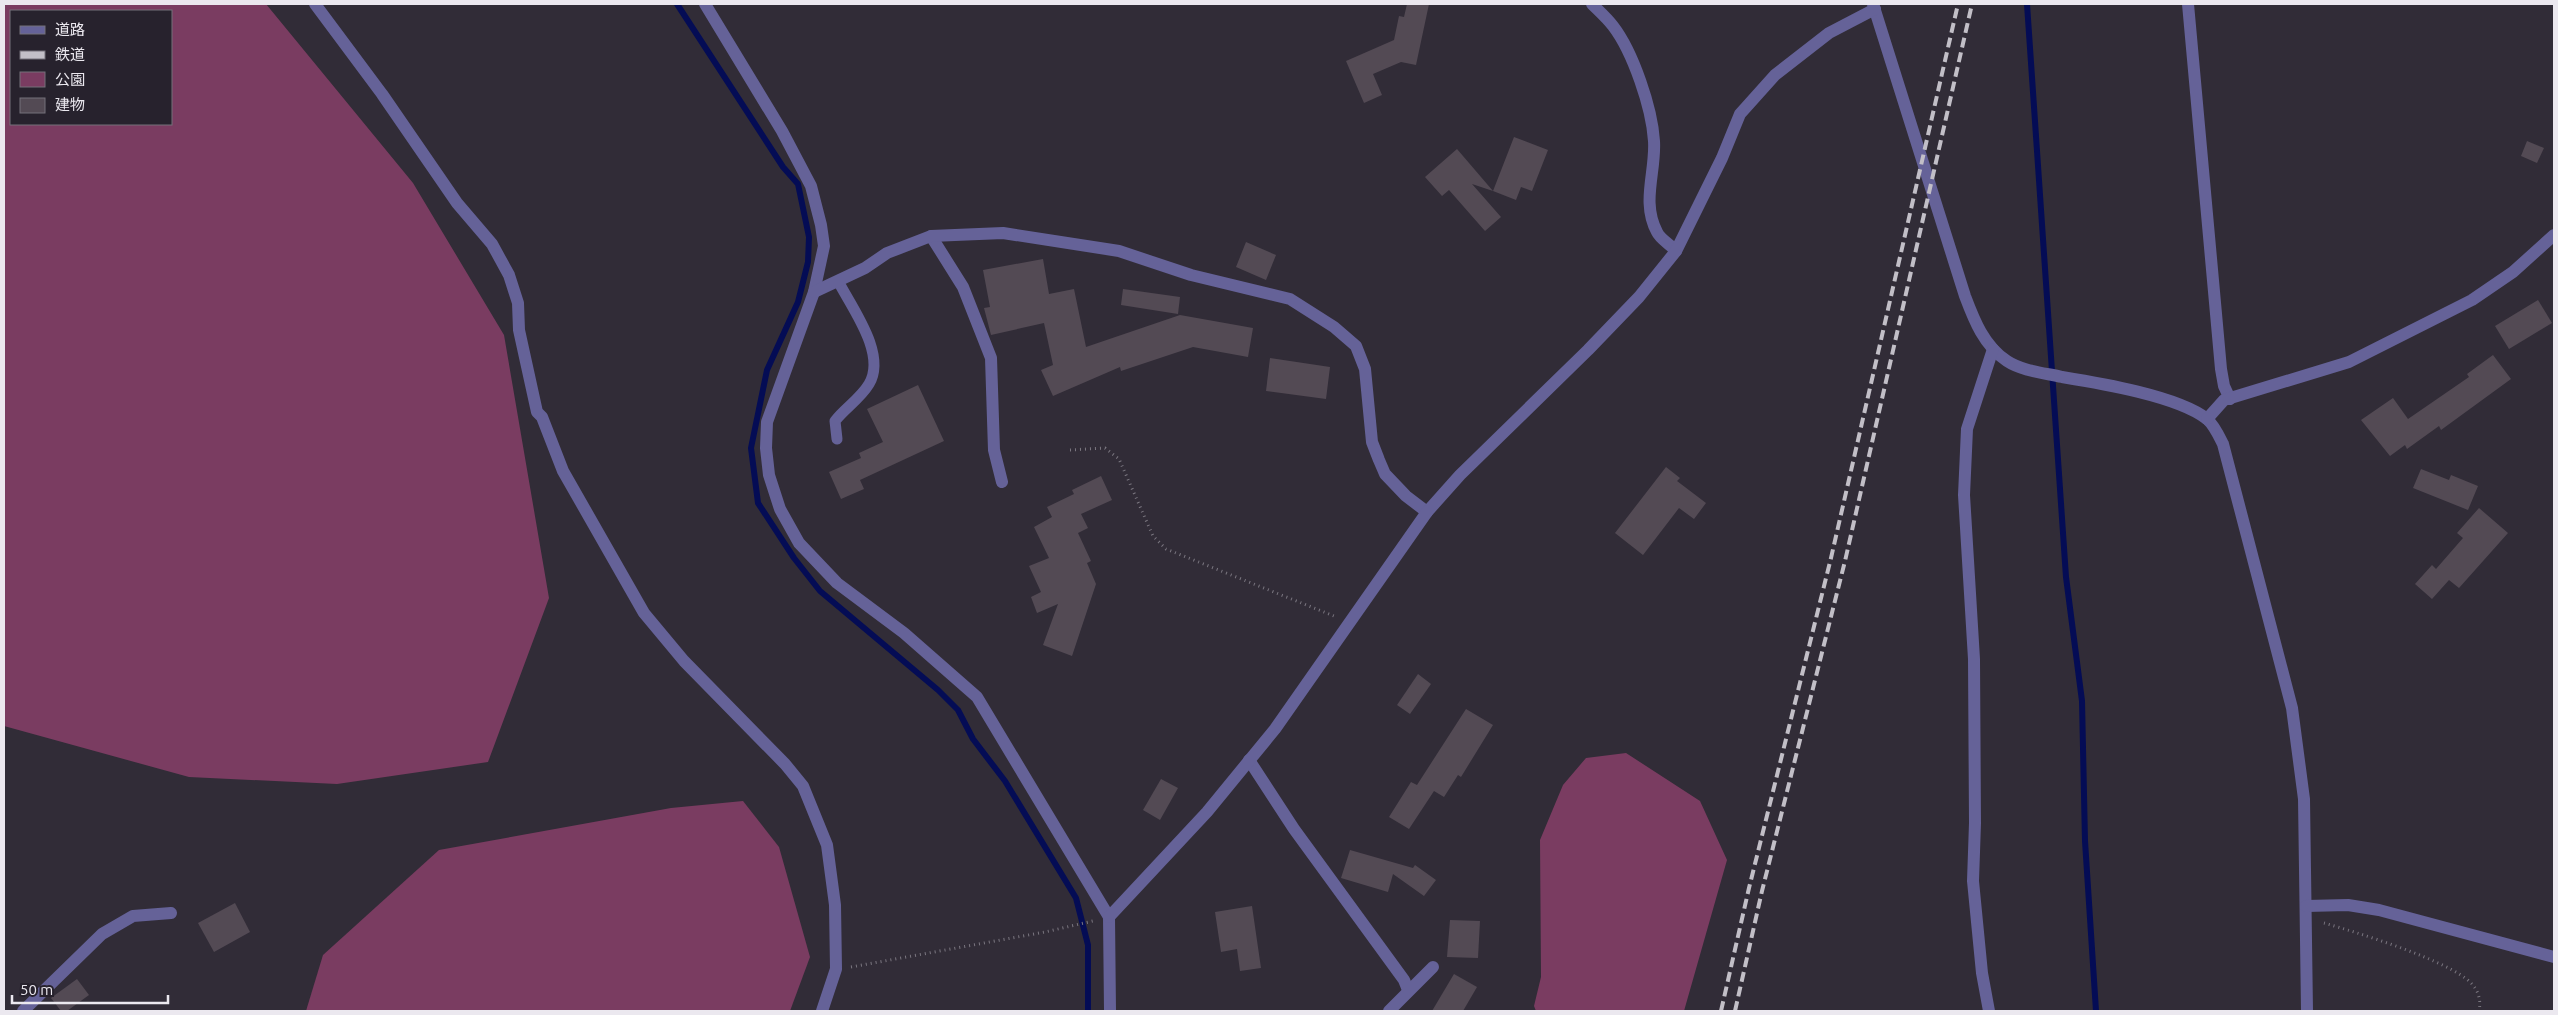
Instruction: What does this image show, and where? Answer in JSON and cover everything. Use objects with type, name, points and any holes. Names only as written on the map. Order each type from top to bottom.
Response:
[{"type":"street","points":[[315,4],[382,94],[457,203],[492,244],[509,275],[518,303],[519,330],[537,412],[542,417],[563,471],[644,613],[684,661],[785,764],[803,786],[827,845],[835,905],[836,969],[822,1011]]},
{"type":"street","points":[[704,4],[782,131],[811,186],[818,206],[824,246],[814,292],[767,422],[766,448],[769,474],[780,509],[799,543],[837,583],[904,633],[977,697],[1109,917],[1110,1011]]},
{"type":"street","points":[[1592,4],[1613,26],[1627,51],[1640,84],[1649,112],[1654,142],[1649,188],[1652,215],[1657,233],[1676,251]]},
{"type":"street","points":[[2188,4],[2221,369],[2224,386],[2230,399]]},
{"type":"street","points":[[1109,917],[1206,812],[1275,729],[1427,512],[1460,476],[1639,297],[1676,251],[1740,114],[1775,75],[1829,33],[1874,6],[1965,296],[1982,337],[2008,362],[2037,372],[2142,393],[2178,404],[2207,419],[2223,444],[2292,708],[2304,799],[2308,1011]]},
{"type":"street","points":[[814,292],[865,268],[887,253],[931,236],[1003,233],[1119,251],[1191,275],[1290,299],[1334,328],[1356,346],[1365,370],[1372,442],[1378,460],[1385,474],[1427,512]]},
{"type":"street","points":[[2207,419],[2224,400],[2326,370],[2387,344],[2472,300],[2513,272],[2554,235]]},
{"type":"street","points":[[931,236],[962,287],[991,358],[994,450],[1002,482]]},
{"type":"street","points":[[1989,1011],[1982,973],[1972,881],[1975,822],[1974,659],[1964,495],[1967,429],[1993,349]]},
{"type":"street","points":[[1249,760],[1294,829],[1404,980],[1408,990]]},
{"type":"street","points":[[2306,906],[2348,905],[2379,910],[2554,958]]},
{"type":"street","points":[[23,1011],[102,934],[133,916],[171,913]]},
{"type":"street","points":[[1389,1011],[1432,967]]},
{"type":"lane","points":[[837,439],[835,421],[870,384],[875,366],[866,332],[838,281]]},
{"type":"path","points":[[1070,450],[1105,448],[1119,460],[1153,536],[1166,549],[1351,623]]},
{"type":"path","points":[[836,969],[1045,932],[1109,917]]},
{"type":"path","points":[[2306,919],[2374,939],[2450,968],[2471,983],[2479,995],[2479,1011]]},
{"type":"green space","points":[[4,4],[266,4],[413,183],[504,335],[549,598],[488,762],[337,784],[189,777],[4,726]]},
{"type":"green space","points":[[1626,753],[1700,801],[1727,860],[1684,1011],[1536,1011],[1534,1006],[1541,977],[1540,840],[1563,785],[1586,758]]},
{"type":"green space","points":[[743,801],[779,847],[810,957],[790,1011],[306,1011],[323,955],[439,850],[671,808]]},
{"type":"building","points":[[1407,4],[1429,4],[1416,65],[1401,62],[1373,74],[1382,95],[1364,103],[1346,61],[1394,40],[1399,16],[1404,17]]},
{"type":"building","points":[[1514,137],[1548,150],[1532,191],[1521,187],[1516,200],[1493,191]]},
{"type":"building","points":[[2527,141],[2544,148],[2537,163],[2521,156]]},
{"type":"building","points":[[1457,149],[1493,191],[1472,184],[1501,217],[1485,231],[1449,190],[1442,196],[1425,177]]},
{"type":"building","points":[[1246,242],[1276,255],[1266,280],[1236,267]]},
{"type":"building","points":[[1043,259],[1049,294],[1074,289],[1086,347],[1180,315],[1253,328],[1248,357],[1193,347],[1121,371],[1120,367],[1053,396],[1041,370],[1053,365],[1044,323],[991,335],[984,308],[990,307],[983,270]]},
{"type":"building","points":[[1123,289],[1180,297],[1178,314],[1121,305]]},
{"type":"building","points":[[2538,300],[2552,323],[2509,349],[2495,326]]},
{"type":"building","points":[[2493,355],[2511,379],[2441,430],[2439,426],[2407,449],[2405,445],[2390,456],[2361,420],[2393,398],[2408,419],[2469,377],[2467,374]]},
{"type":"building","points":[[1270,358],[1330,367],[1326,399],[1266,391]]},
{"type":"building","points":[[918,385],[944,441],[860,480],[864,489],[841,499],[829,472],[861,458],[859,453],[883,442],[867,409]]},
{"type":"building","points":[[1666,467],[1680,478],[1677,481],[1706,503],[1694,519],[1679,508],[1643,555],[1615,533]]},
{"type":"building","points":[[2421,469],[2449,480],[2451,475],[2478,486],[2468,510],[2413,488]]},
{"type":"building","points":[[1101,476],[1112,500],[1081,514],[1088,528],[1078,533],[1091,561],[1087,563],[1096,584],[1072,656],[1043,645],[1058,604],[1037,613],[1031,597],[1041,592],[1029,566],[1049,558],[1034,527],[1052,517],[1047,507],[1074,494],[1072,490]]},
{"type":"building","points":[[2479,508],[2508,533],[2459,588],[2449,580],[2432,599],[2415,584],[2432,565],[2436,569],[2463,538],[2457,533]]},
{"type":"building","points":[[1418,674],[1431,684],[1410,714],[1397,705]]},
{"type":"building","points":[[1466,709],[1493,725],[1461,777],[1458,775],[1444,797],[1434,791],[1409,829],[1389,817],[1411,782],[1417,785]]},
{"type":"building","points":[[1161,779],[1178,788],[1160,820],[1143,810]]},
{"type":"building","points":[[1350,850],[1413,868],[1415,865],[1436,880],[1424,896],[1393,874],[1388,892],[1341,878]]},
{"type":"building","points":[[235,903],[250,932],[214,952],[198,923]]},
{"type":"building","points":[[1252,906],[1261,968],[1240,971],[1237,949],[1221,952],[1215,912]]},
{"type":"building","points":[[1450,920],[1480,921],[1478,958],[1447,957]]},
{"type":"building","points":[[1454,974],[1477,987],[1463,1011],[1432,1011]]},
{"type":"building","points":[[77,979],[89,995],[67,1011],[61,1011],[51,998]]},
{"type":"waterway","points":[[677,4],[783,167],[798,184],[809,237],[808,262],[798,302],[767,370],[751,448],[758,503],[794,558],[820,591],[938,690],[958,710],[973,739],[1005,781],[1076,898],[1088,945],[1088,1011]]},
{"type":"waterway","points":[[2027,4],[2066,577],[2082,701],[2085,841],[2096,1011]]},
{"type":"railway","points":[[1721,1011],[1749,888],[1831,558],[1958,4]]},
{"type":"railway","points":[[1735,1011],[1762,891],[1845,561],[1972,4]]}]
